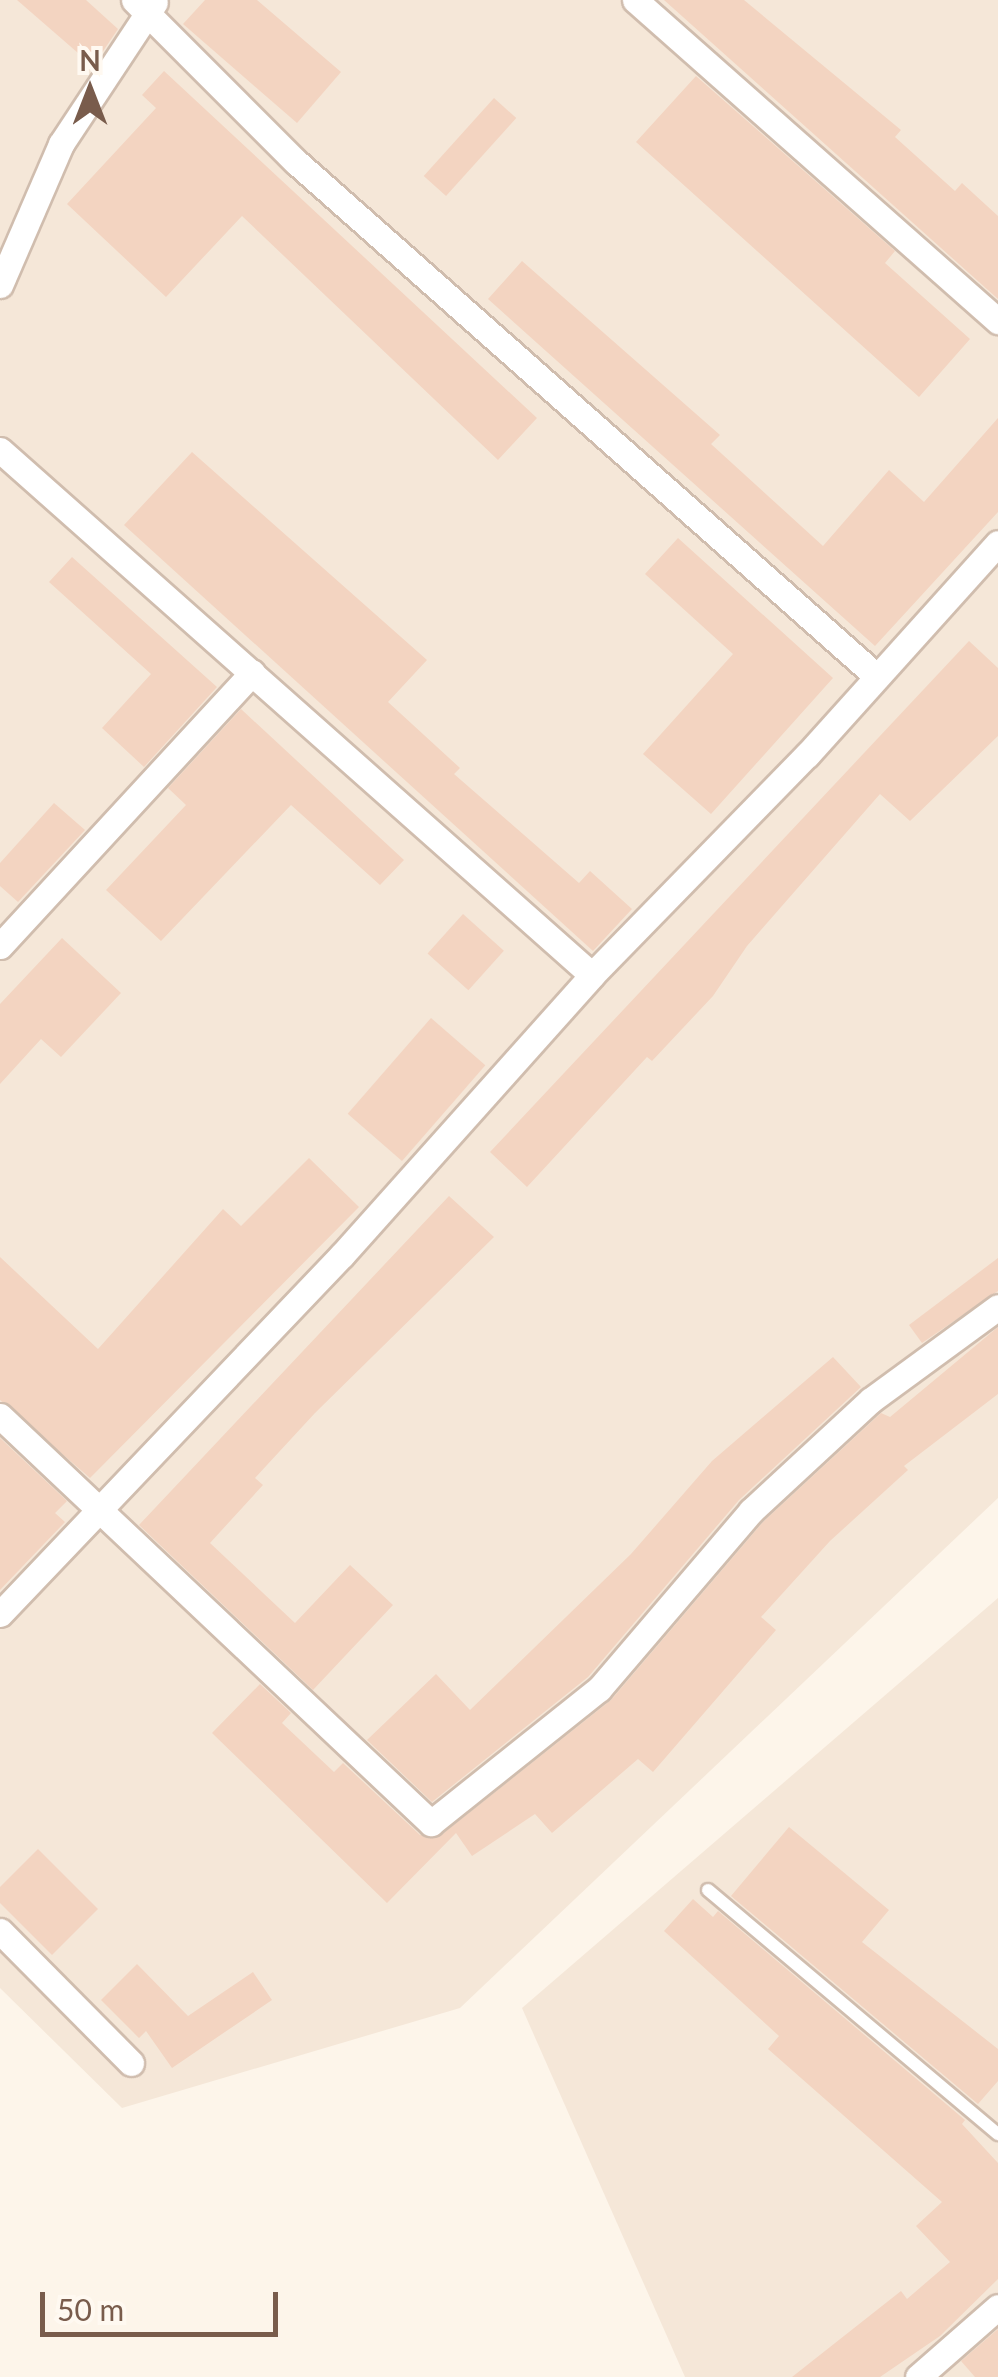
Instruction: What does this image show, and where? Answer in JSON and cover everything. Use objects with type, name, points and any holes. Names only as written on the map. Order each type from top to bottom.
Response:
[{"type":"street","points":[[634,0],[998,321]]},
{"type":"street","points":[[0,285],[61,144],[146,4],[295,161],[874,674]]},
{"type":"street","points":[[0,450],[592,975]]},
{"type":"street","points":[[0,1614],[342,1254],[592,975],[807,756],[874,674],[998,544]]},
{"type":"street","points":[[0,946],[252,673]]},
{"type":"street","points":[[0,1416],[97,1512],[431,1824],[599,1689],[751,1511],[872,1400],[998,1307]]},
{"type":"street","points":[[0,1930],[131,2063]]},
{"type":"street","points":[[918,2377],[998,2307]]},
{"type":"lane","points":[[708,1890],[998,2134]]},
{"type":"shaded area","points":[[0,0],[998,0],[998,1498],[460,2008],[122,2108],[0,1988]]},
{"type":"shaded area","points":[[998,1598],[998,2377],[685,2377],[522,2008]]},
{"type":"building","points":[[17,0],[86,0],[118,29],[93,66]]},
{"type":"building","points":[[205,0],[257,0],[341,72],[297,123],[183,24]]},
{"type":"building","points":[[664,0],[744,0],[901,130],[895,137],[955,191],[962,183],[998,216],[998,299]]},
{"type":"building","points":[[164,71],[537,418],[498,460],[242,216],[166,297],[67,204],[156,108],[142,95]]},
{"type":"building","points":[[696,76],[895,251],[885,263],[970,339],[919,397],[636,142]]},
{"type":"building","points":[[494,98],[516,118],[446,196],[424,176]]},
{"type":"building","points":[[522,261],[720,435],[711,444],[823,546],[889,470],[924,502],[998,418],[998,512],[875,646],[488,299]]},
{"type":"building","points":[[192,452],[427,660],[388,702],[460,768],[454,774],[579,883],[590,871],[632,909],[593,951],[124,525]]},
{"type":"building","points":[[678,538],[833,678],[711,814],[643,754],[733,654],[645,574]]},
{"type":"building","points":[[72,557],[217,687],[144,767],[102,728],[151,674],[49,582]]},
{"type":"building","points":[[969,641],[998,668],[998,736],[910,821],[880,794],[747,946],[713,996],[652,1061],[647,1057],[527,1187],[490,1152]]},
{"type":"building","points":[[241,709],[404,860],[380,885],[291,805],[161,941],[106,890],[186,805],[168,788]]},
{"type":"building","points":[[54,803],[85,830],[18,902],[0,886],[0,863]]},
{"type":"building","points":[[463,914],[504,951],[468,990],[428,953]]},
{"type":"building","points":[[62,938],[121,993],[61,1057],[41,1039],[0,1084],[0,1004]]},
{"type":"building","points":[[431,1018],[485,1065],[402,1161],[348,1114]]},
{"type":"building","points":[[309,1158],[359,1207],[90,1478],[0,1400],[0,1257],[98,1349],[223,1209],[241,1226]]},
{"type":"building","points":[[449,1196],[494,1237],[315,1413],[255,1478],[263,1485],[210,1543],[295,1623],[350,1565],[393,1605],[313,1690],[139,1525]]},
{"type":"building","points":[[998,1258],[998,1291],[922,1343],[909,1325]]},
{"type":"building","points":[[998,1327],[998,1394],[904,1466],[908,1470],[830,1541],[761,1617],[776,1630],[653,1772],[638,1759],[552,1833],[535,1814],[472,1856],[456,1833],[387,1903],[212,1733],[260,1684],[291,1713],[282,1723],[334,1772],[343,1763],[420,1835],[440,1836],[611,1700],[763,1522],[881,1413],[890,1417]]},
{"type":"building","points":[[833,1357],[861,1387],[739,1500],[588,1677],[432,1802],[367,1740],[436,1674],[470,1710],[631,1554],[712,1461]]},
{"type":"building","points":[[0,1438],[67,1501],[55,1513],[65,1522],[0,1590]]},
{"type":"building","points":[[789,1827],[889,1910],[862,1942],[998,2049],[998,2081],[978,2104],[731,1896]]},
{"type":"building","points":[[38,1849],[98,1909],[52,1955],[0,1903],[0,1887]]},
{"type":"building","points":[[693,1899],[713,1917],[718,1911],[965,2120],[962,2124],[998,2163],[998,2279],[940,2336],[880,2377],[792,2377],[901,2291],[907,2299],[950,2262],[916,2226],[942,2202],[768,2049],[779,2036],[664,1931]]},
{"type":"building","points":[[137,1964],[188,2016],[253,1972],[272,2000],[172,2068],[146,2031],[139,2038],[101,2000]]},
{"type":"building","points":[[998,2329],[998,2377],[975,2377],[961,2361]]}]
